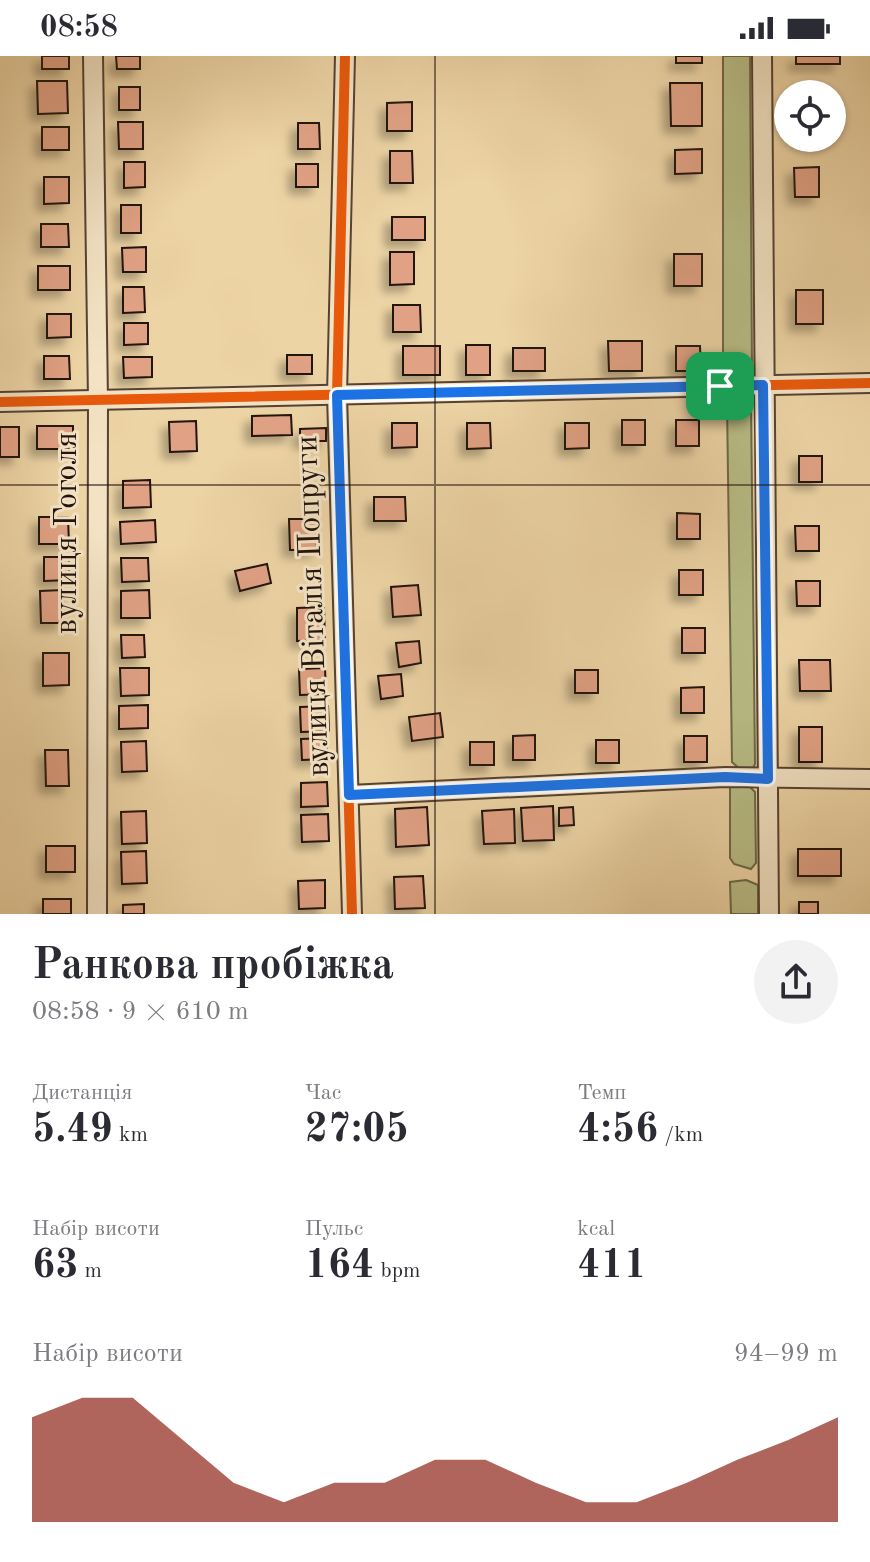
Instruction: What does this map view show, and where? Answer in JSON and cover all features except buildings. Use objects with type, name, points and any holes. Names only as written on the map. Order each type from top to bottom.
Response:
[{"type":"street","name":"вулиця Гоголя","points":[[93,56],[98,400],[97,914]]},
{"type":"street","name":"вулиця Віталія Попруги","points":[[345,56],[337,395],[352,914]]},
{"type":"street","points":[[762,56],[769,914]]},
{"type":"street","points":[[0,402],[870,383]]},
{"type":"street","points":[[349,795],[725,777],[870,779]]},
{"type":"green space","points":[[723,56],[750,56],[752,371],[747,378],[731,377],[723,366]]},
{"type":"green space","points":[[732,394],[747,394],[751,403],[755,764],[751,772],[742,771],[732,762],[727,403]]},
{"type":"green space","points":[[730,785],[748,785],[755,792],[756,863],[751,869],[734,864],[730,858]]},
{"type":"green space","points":[[746,880],[758,885],[758,914],[731,914],[730,882]]},
{"type":"cycle path","points":[[345,56],[337,395],[352,914]]},
{"type":"cycle path","points":[[0,402],[870,383]]},
{"type":"route","points":[[763,385],[768,779],[725,777],[349,795],[337,395],[720,386],[763,385]]}]
